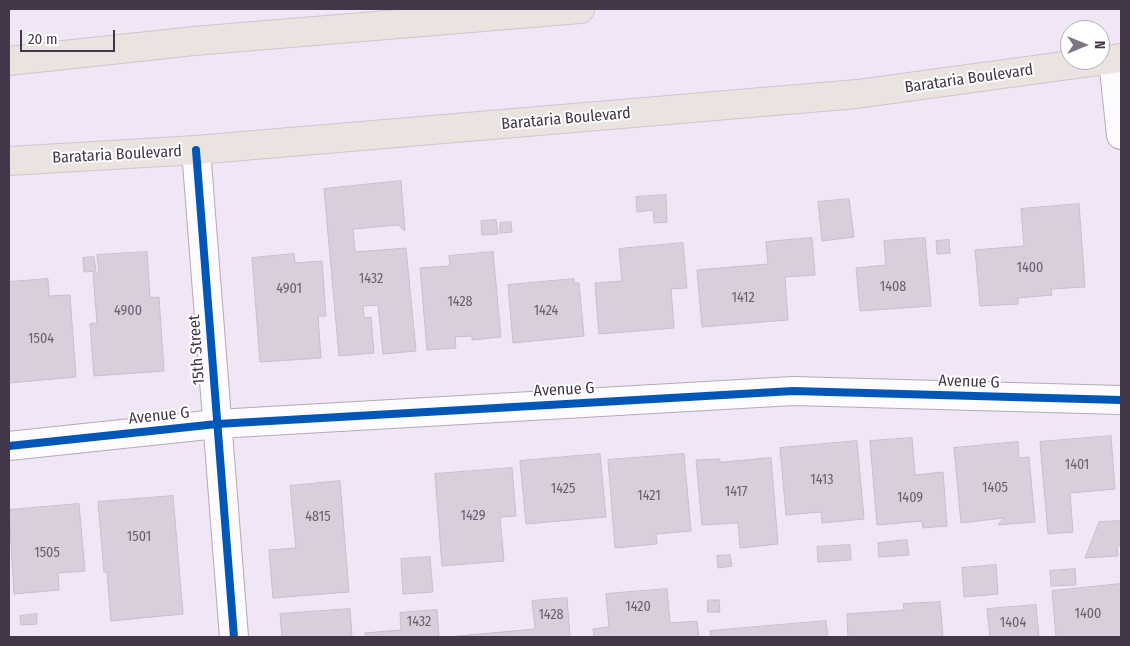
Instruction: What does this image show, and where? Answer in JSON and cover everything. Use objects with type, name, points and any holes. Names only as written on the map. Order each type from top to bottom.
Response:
[{"type":"main road","points":[[9,61],[194,41],[580,9]]},
{"type":"main road","name":"Barataria Boulevard","points":[[9,161],[196,150],[857,94],[1117,59]]},
{"type":"street","points":[[1117,59],[1121,135]]},
{"type":"street","name":"15th Street","points":[[196,150],[234,637]]},
{"type":"street","name":"Avenue G","points":[[9,446],[217,424],[793,391],[1121,400]]},
{"type":"building","points":[[401,181],[405,231],[398,225],[353,229],[355,252],[406,248],[416,351],[383,354],[378,305],[363,306],[364,318],[371,317],[374,353],[339,356],[324,189]]},
{"type":"building","points":[[666,195],[667,222],[654,223],[653,210],[637,212],[636,197]]},
{"type":"building","points":[[849,199],[854,237],[822,241],[818,202]]},
{"type":"building","points":[[1079,204],[1085,287],[1051,289],[1052,295],[1018,298],[1018,304],[980,306],[975,250],[1024,246],[1021,209]]},
{"type":"building","points":[[496,220],[498,234],[482,235],[481,221]]},
{"type":"building","points":[[511,222],[512,232],[500,233],[500,223]]},
{"type":"building","points":[[812,238],[815,275],[785,277],[788,320],[702,327],[697,270],[768,264],[766,242]]},
{"type":"building","points":[[925,238],[931,306],[860,311],[856,268],[886,265],[884,241]]},
{"type":"building","points":[[949,240],[950,253],[937,254],[936,241]]},
{"type":"building","points":[[683,243],[687,288],[671,289],[674,328],[599,334],[595,283],[622,281],[619,249]]},
{"type":"building","points":[[147,252],[150,298],[159,297],[164,371],[94,376],[90,324],[97,323],[93,273],[99,273],[97,255]]},
{"type":"building","points":[[493,252],[501,337],[472,340],[472,336],[455,337],[456,348],[427,350],[420,268],[450,266],[449,256]]},
{"type":"building","points":[[294,254],[295,263],[322,261],[326,316],[318,316],[321,358],[260,362],[252,258]]},
{"type":"building","points":[[94,257],[96,271],[84,272],[83,258]]},
{"type":"building","points":[[48,279],[49,296],[70,295],[76,377],[9,383],[9,282]]},
{"type":"building","points":[[574,279],[574,283],[579,283],[584,336],[513,343],[508,285]]},
{"type":"building","points":[[1111,436],[1115,489],[1070,493],[1073,532],[1048,534],[1040,442]]},
{"type":"building","points":[[912,438],[915,475],[943,472],[947,526],[923,528],[922,521],[877,525],[870,441]]},
{"type":"building","points":[[857,441],[864,519],[822,523],[821,512],[786,515],[780,448]]},
{"type":"building","points":[[1018,442],[1019,458],[1029,457],[1035,522],[998,525],[1004,518],[961,523],[954,448]]},
{"type":"building","points":[[600,454],[606,517],[526,524],[520,461]]},
{"type":"building","points":[[684,454],[691,531],[656,534],[657,544],[615,548],[608,460]]},
{"type":"building","points":[[771,458],[778,544],[740,548],[738,523],[702,525],[696,460],[720,459],[720,462]]},
{"type":"building","points":[[512,468],[516,516],[500,517],[504,561],[442,566],[435,474]]},
{"type":"building","points":[[340,481],[349,592],[273,598],[269,550],[296,548],[290,486]]},
{"type":"building","points":[[173,496],[183,614],[111,621],[107,572],[104,572],[98,502]]},
{"type":"building","points":[[79,504],[85,571],[58,573],[59,590],[14,594],[9,510]]},
{"type":"building","points":[[1121,521],[1121,546],[1117,546],[1118,556],[1085,558],[1099,522]]},
{"type":"building","points":[[907,540],[909,555],[879,557],[878,543]]},
{"type":"building","points":[[850,545],[851,560],[818,562],[817,547]]},
{"type":"building","points":[[730,555],[732,566],[718,568],[717,556]]},
{"type":"building","points":[[430,557],[433,592],[403,594],[401,559]]},
{"type":"building","points":[[996,565],[998,594],[964,597],[962,568]]},
{"type":"building","points":[[1075,569],[1076,585],[1051,586],[1050,571]]},
{"type":"building","points":[[1121,584],[1121,637],[1056,637],[1052,591]]},
{"type":"building","points":[[667,589],[670,623],[697,621],[699,637],[594,637],[593,629],[609,627],[606,594]]},
{"type":"building","points":[[567,598],[570,637],[447,637],[535,629],[532,601]]},
{"type":"building","points":[[708,600],[719,600],[720,612],[708,612]]},
{"type":"building","points":[[940,602],[943,637],[848,637],[847,614],[904,610],[903,604]]},
{"type":"building","points":[[1036,605],[1039,637],[990,637],[987,609]]},
{"type":"building","points":[[350,609],[352,637],[282,637],[280,614]]},
{"type":"building","points":[[437,610],[439,637],[365,637],[365,633],[401,630],[400,613]]},
{"type":"building","points":[[37,614],[37,624],[21,625],[20,616]]},
{"type":"building","points":[[826,621],[828,637],[711,637],[710,631]]},
{"type":"cycle path","points":[[196,150],[234,637]]},
{"type":"cycle path","points":[[9,446],[217,424],[793,391],[1121,400]]}]
